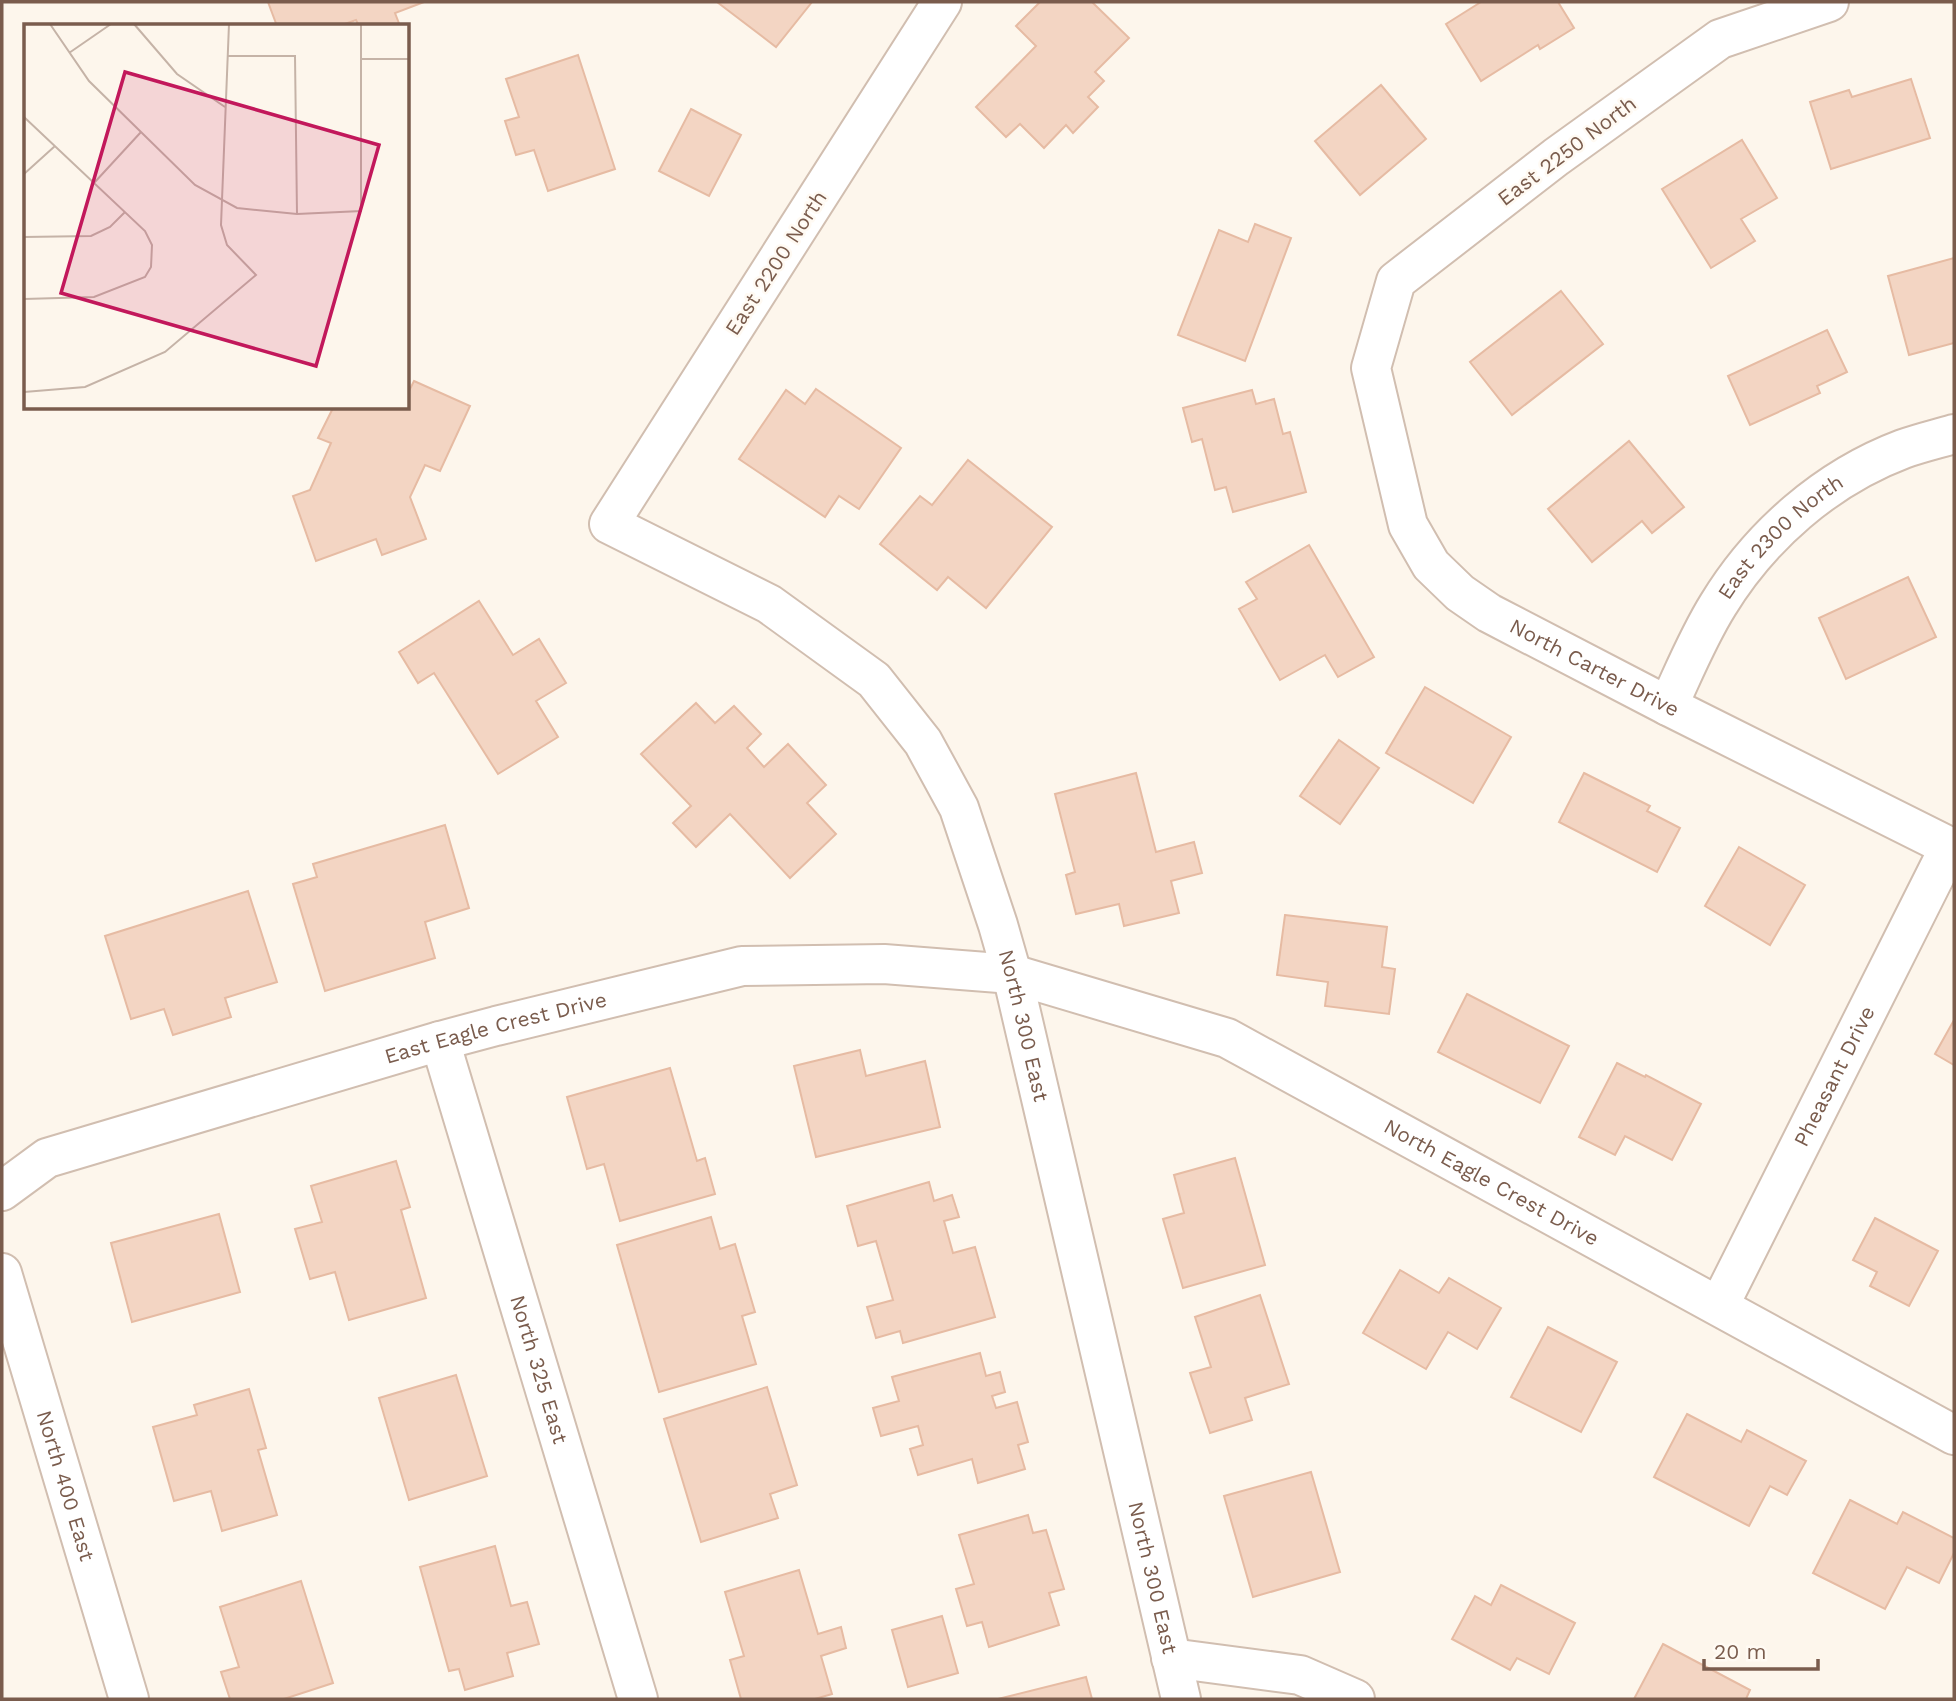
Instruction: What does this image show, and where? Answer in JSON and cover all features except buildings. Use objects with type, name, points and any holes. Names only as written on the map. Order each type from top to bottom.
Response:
[{"type":"street","name":"East 2200 North","points":[[608,524],[943,2]]},
{"type":"street","name":"East 2250 North","points":[[1371,368],[1396,281],[1556,157],[1720,39],[1829,2]]},
{"type":"street","name":"North Carter Drive","points":[[1371,368],[1408,525],[1431,565],[1460,593],[1489,613],[1668,706],[1952,847]]},
{"type":"street","name":"East 2300 North","points":[[1668,706],[1717,606],[1745,565],[1780,527],[1823,492],[1865,467],[1902,449],[1954,434]]},
{"type":"street","name":"North 300 East","points":[[608,524],[769,604],[874,680],[923,742],[960,808],[1012,974],[1181,1699]]},
{"type":"street","name":"Pheasant Drive","points":[[1719,1306],[1952,847]]},
{"type":"street","name":"East Eagle Crest Drive","points":[[2,1191],[47,1158],[440,1041],[742,966],[884,964],[1012,974]]},
{"type":"street","name":"North Eagle Crest Drive","points":[[1012,974],[1227,1038],[1954,1435]]},
{"type":"street","name":"North 325 East","points":[[440,1041],[638,1699]]},
{"type":"street","name":"North 400 East","points":[[2,1273],[129,1699]]},
{"type":"street","points":[[1171,1658],[1300,1675],[1354,1699]]}]
